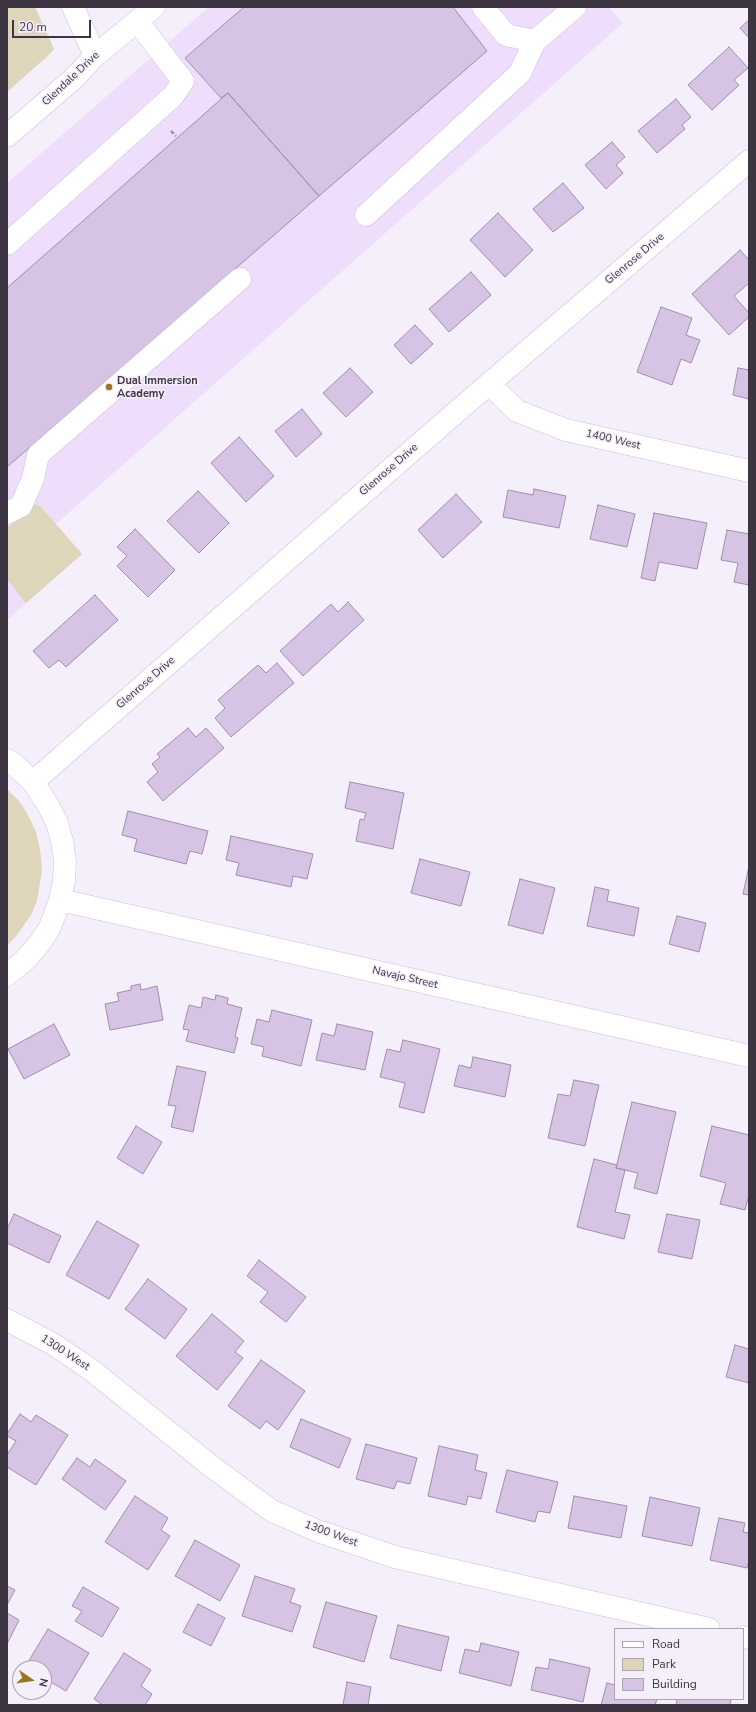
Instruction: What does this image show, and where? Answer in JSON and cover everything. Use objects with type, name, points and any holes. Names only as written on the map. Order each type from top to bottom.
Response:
[{"type":"street","points":[[73,7],[95,56]]},
{"type":"street","name":"Glendale Drive","points":[[7,136],[72,80],[95,56],[154,7]]},
{"type":"street","points":[[483,7],[506,35],[535,41]]},
{"type":"street","points":[[366,215],[520,73],[535,41],[575,7]]},
{"type":"street","points":[[7,244],[173,96],[183,80],[137,21]]},
{"type":"street","name":"Glenrose Drive","points":[[33,782],[489,384],[749,162]]},
{"type":"street","points":[[7,513],[21,506],[33,479],[38,455],[240,279]]},
{"type":"street","name":"1400 West","points":[[489,384],[517,411],[566,430],[749,471]]},
{"type":"street","points":[[7,760],[16,766],[33,782],[48,804],[57,822],[65,861],[64,881],[60,900],[50,927],[39,944],[25,960],[7,975]]},
{"type":"street","name":"Navajo Street","points":[[60,900],[749,1056]]},
{"type":"street","name":"1300 West","points":[[7,1320],[53,1344],[90,1369],[211,1466],[272,1511],[318,1531],[395,1557],[705,1628]]},
{"type":"shaded area","name":"Dual Immersion Academy","points":[[209,7],[609,7],[623,23],[56,524],[82,554],[7,620],[7,183]]},
{"type":"green space","points":[[7,7],[35,7],[54,49],[7,92]]},
{"type":"green space","points":[[31,503],[40,506],[82,554],[26,603],[7,579],[7,528],[17,520]]},
{"type":"green space","points":[[7,789],[19,801],[27,813],[36,832],[40,849],[42,870],[37,901],[31,915],[7,946]]},
{"type":"building","points":[[244,7],[453,7],[487,51],[319,196],[228,93],[221,98],[185,58]]},
{"type":"building","points":[[749,20],[749,38],[740,28]]},
{"type":"building","points":[[729,47],[748,68],[734,80],[739,85],[712,110],[688,85]]},
{"type":"building","points":[[228,93],[319,196],[7,467],[7,288]]},
{"type":"building","points":[[676,99],[691,117],[682,125],[685,129],[657,153],[638,131]]},
{"type":"building","points":[[612,142],[625,157],[616,165],[623,173],[606,189],[585,165]]},
{"type":"building","points":[[563,183],[584,208],[553,232],[533,209]]},
{"type":"building","points":[[498,213],[533,250],[505,277],[470,240]]},
{"type":"building","points":[[740,250],[749,260],[749,283],[734,296],[749,313],[749,317],[729,335],[692,294]]},
{"type":"building","points":[[471,272],[491,295],[449,332],[429,309]]},
{"type":"building","points":[[661,307],[692,318],[686,335],[700,340],[691,363],[681,359],[672,385],[637,372]]},
{"type":"building","points":[[415,325],[433,344],[411,364],[394,345]]},
{"type":"building","points":[[350,368],[373,392],[346,417],[323,393]]},
{"type":"building","points":[[738,368],[749,370],[749,399],[733,395]]},
{"type":"building","points":[[302,409],[322,434],[296,457],[275,431]]},
{"type":"building","points":[[239,437],[274,476],[246,502],[211,463]]},
{"type":"building","points":[[534,489],[566,496],[559,528],[503,517],[508,490],[533,495]]},
{"type":"building","points":[[198,491],[229,523],[199,553],[167,521]]},
{"type":"building","points":[[456,494],[482,522],[443,558],[418,530]]},
{"type":"building","points":[[598,505],[635,514],[627,547],[590,539]]},
{"type":"building","points":[[654,513],[707,523],[697,569],[659,562],[655,581],[641,578]]},
{"type":"building","points":[[135,529],[175,570],[148,597],[117,566],[127,556],[117,547]]},
{"type":"building","points":[[727,530],[749,534],[749,585],[734,582],[738,563],[721,560]]},
{"type":"building","points":[[95,595],[118,620],[66,667],[59,660],[49,668],[33,651]]},
{"type":"building","points":[[348,602],[364,620],[303,676],[280,651],[331,604],[338,612]]},
{"type":"building","points":[[277,663],[294,683],[231,737],[215,718],[225,708],[218,700],[258,665],[266,673]]},
{"type":"building","points":[[188,728],[196,737],[206,728],[224,748],[163,801],[147,782],[158,772],[152,764],[160,757],[157,754]]},
{"type":"building","points":[[350,782],[404,793],[393,849],[356,841],[360,819],[364,820],[366,813],[345,808]]},
{"type":"building","points":[[128,811],[208,831],[202,854],[190,851],[186,864],[134,851],[137,839],[122,835]]},
{"type":"building","points":[[231,836],[313,854],[307,879],[293,876],[291,887],[236,875],[239,863],[226,860]]},
{"type":"building","points":[[420,859],[470,872],[461,906],[411,893]]},
{"type":"building","points":[[749,866],[749,895],[743,894]]},
{"type":"building","points":[[520,879],[555,888],[543,934],[508,925]]},
{"type":"building","points":[[595,887],[609,890],[607,901],[639,908],[634,936],[587,926]]},
{"type":"building","points":[[677,916],[706,923],[699,952],[669,944]]},
{"type":"building","points":[[140,984],[141,990],[157,986],[163,1020],[110,1030],[105,1004],[119,1001],[117,993],[131,990],[131,986]]},
{"type":"building","points":[[216,995],[228,998],[227,1004],[242,1008],[235,1037],[238,1038],[234,1053],[186,1041],[189,1030],[183,1029],[189,1005],[201,1008],[203,997],[215,1000]]},
{"type":"building","points":[[272,1010],[312,1020],[301,1066],[262,1056],[264,1047],[251,1044],[257,1019],[269,1022]]},
{"type":"building","points":[[54,1024],[70,1055],[24,1079],[8,1049]]},
{"type":"building","points":[[337,1024],[373,1032],[365,1070],[316,1060],[322,1033],[334,1036]]},
{"type":"building","points":[[403,1040],[440,1049],[424,1113],[399,1107],[405,1083],[380,1077],[387,1049],[400,1052]]},
{"type":"building","points":[[473,1057],[511,1065],[505,1097],[454,1086],[459,1065],[471,1068]]},
{"type":"building","points":[[177,1066],[206,1072],[193,1132],[171,1127],[176,1106],[168,1105]]},
{"type":"building","points":[[574,1080],[599,1085],[585,1146],[548,1138],[558,1094],[570,1096]]},
{"type":"building","points":[[632,1102],[676,1112],[657,1194],[634,1188],[638,1173],[616,1168]]},
{"type":"building","points":[[136,1126],[162,1142],[143,1174],[117,1158]]},
{"type":"building","points":[[712,1126],[749,1135],[749,1195],[745,1210],[720,1204],[726,1183],[700,1176]]},
{"type":"building","points":[[594,1159],[617,1165],[616,1168],[625,1170],[615,1212],[630,1215],[624,1239],[577,1227]]},
{"type":"building","points":[[14,1214],[61,1236],[49,1263],[7,1243],[7,1229]]},
{"type":"building","points":[[667,1214],[700,1220],[692,1259],[658,1252]]},
{"type":"building","points":[[97,1221],[139,1245],[109,1299],[66,1275]]},
{"type":"building","points":[[259,1260],[306,1297],[286,1322],[260,1302],[268,1292],[247,1276]]},
{"type":"building","points":[[148,1279],[187,1309],[165,1339],[125,1309]]},
{"type":"building","points":[[212,1314],[244,1341],[235,1352],[243,1358],[217,1390],[176,1356]]},
{"type":"building","points":[[735,1345],[749,1349],[749,1383],[726,1377]]},
{"type":"building","points":[[261,1360],[305,1391],[278,1430],[266,1421],[260,1429],[228,1406]]},
{"type":"building","points":[[20,1414],[31,1422],[36,1415],[68,1435],[36,1485],[7,1467],[7,1455],[16,1441],[7,1436],[7,1434]]},
{"type":"building","points":[[301,1419],[351,1439],[339,1468],[290,1447]]},
{"type":"building","points":[[366,1444],[417,1458],[410,1484],[397,1481],[394,1489],[356,1479]]},
{"type":"building","points":[[439,1446],[478,1455],[475,1470],[487,1473],[481,1499],[468,1496],[466,1505],[428,1496]]},
{"type":"building","points":[[77,1458],[90,1467],[95,1459],[126,1481],[105,1510],[62,1479]]},
{"type":"building","points":[[507,1470],[558,1482],[550,1513],[538,1511],[535,1522],[496,1512]]},
{"type":"building","points":[[135,1496],[168,1518],[161,1530],[170,1536],[148,1570],[105,1542]]},
{"type":"building","points":[[574,1496],[627,1506],[621,1538],[568,1528]]},
{"type":"building","points":[[650,1497],[700,1508],[692,1546],[642,1536]]},
{"type":"building","points":[[719,1518],[745,1523],[743,1532],[749,1533],[749,1560],[747,1568],[710,1560]]},
{"type":"building","points":[[195,1540],[240,1565],[220,1601],[175,1576]]},
{"type":"building","points":[[255,1576],[295,1589],[290,1602],[301,1606],[292,1632],[242,1616]]},
{"type":"building","points":[[7,1586],[15,1590],[7,1605]]},
{"type":"building","points":[[83,1587],[119,1608],[102,1637],[75,1621],[82,1611],[72,1606]]},
{"type":"building","points":[[326,1602],[377,1616],[364,1662],[313,1647]]},
{"type":"building","points":[[198,1604],[225,1618],[211,1646],[183,1632]]},
{"type":"building","points":[[7,1613],[19,1620],[7,1644]]},
{"type":"building","points":[[398,1625],[449,1637],[441,1671],[390,1658]]},
{"type":"building","points":[[48,1629],[89,1653],[66,1691],[52,1683],[52,1660],[29,1660]]},
{"type":"building","points":[[481,1643],[519,1652],[511,1686],[459,1673],[465,1649],[479,1652]]},
{"type":"building","points":[[124,1653],[151,1670],[141,1686],[152,1694],[145,1705],[103,1705],[94,1699]]},
{"type":"building","points":[[550,1659],[590,1668],[583,1702],[531,1690],[536,1667],[548,1669]]},
{"type":"building","points":[[347,1682],[371,1687],[368,1705],[343,1705]]},
{"type":"building","points":[[607,1683],[614,1685],[614,1700],[657,1700],[655,1705],[601,1705]]},
{"type":"building","points":[[677,1700],[731,1700],[730,1705],[676,1705]]},
{"type":"place","name":"Dual Immersion Academy","points":[[109,387]]}]
